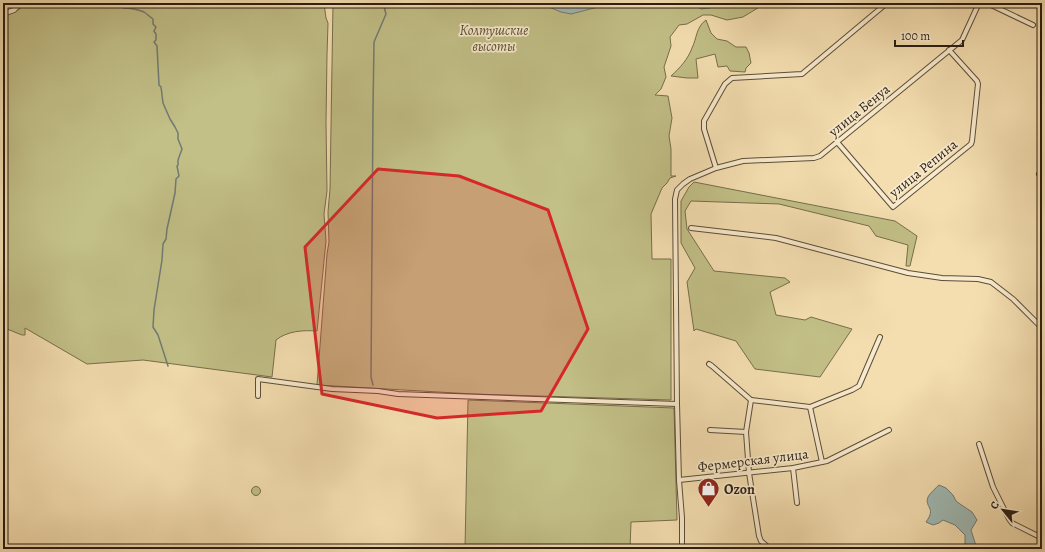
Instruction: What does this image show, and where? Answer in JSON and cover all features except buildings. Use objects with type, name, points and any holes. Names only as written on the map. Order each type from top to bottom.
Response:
[{"type":"street","points":[[3,14],[14,10],[21,3]]},
{"type":"street","points":[[716,168],[704,129],[704,121],[725,84],[732,78],[802,74],[887,3]]},
{"type":"street","name":"улица Бенуа","points":[[682,549],[677,404],[675,199],[677,190],[690,179],[716,168],[743,161],[814,158],[820,156],[962,40],[979,3]]},
{"type":"street","points":[[987,3],[1033,25]]},
{"type":"street","name":"улица Репина","points":[[837,142],[893,207],[971,144],[978,84],[949,50]]},
{"type":"street","points":[[691,228],[776,238],[908,273],[942,278],[978,279],[991,282],[1013,299],[1042,328]]},
{"type":"street","points":[[709,364],[751,400],[810,407],[859,386],[880,337]]},
{"type":"street","points":[[258,396],[258,379],[332,389],[378,391],[398,394],[677,404]]},
{"type":"street","points":[[751,400],[746,432],[749,473],[759,536],[761,541],[770,549]]},
{"type":"street","points":[[810,407],[822,462]]},
{"type":"street","points":[[710,430],[746,432]]},
{"type":"street","name":"Фермерская улица","points":[[679,480],[793,468],[827,461],[889,430]]},
{"type":"street","points":[[979,444],[992,487],[1009,519],[1012,523],[1042,538]]},
{"type":"street","points":[[793,468],[797,503]]},
{"type":"highlighted area","points":[[378,169],[459,176],[548,210],[588,329],[541,411],[437,418],[322,394],[305,247]]},
{"type":"green space","points":[[25,3],[324,3],[328,23],[326,122],[327,191],[324,214],[326,241],[317,331],[295,332],[280,337],[276,340],[272,377],[143,360],[87,364],[25,328],[25,335],[22,335],[3,326],[3,16],[13,13]]},
{"type":"green space","name":"Колтушские высоты","points":[[333,3],[766,3],[743,17],[727,20],[711,15],[703,15],[687,24],[679,25],[670,37],[671,46],[664,67],[666,77],[661,89],[655,95],[668,96],[672,118],[669,136],[671,149],[671,176],[676,176],[670,178],[662,188],[651,214],[652,259],[671,259],[671,400],[473,394],[317,385],[329,242],[328,212],[330,189]]},
{"type":"green space","points":[[706,20],[711,33],[717,39],[727,41],[736,47],[746,47],[751,63],[746,68],[745,72],[730,71],[727,66],[718,67],[715,54],[696,59],[698,78],[671,76],[681,67],[688,56],[694,44],[698,29]]},
{"type":"green space","points":[[694,182],[895,221],[917,236],[910,266],[906,266],[908,245],[876,236],[869,226],[779,204],[691,201],[685,211],[687,229],[714,271],[785,278],[790,282],[770,292],[776,315],[805,320],[811,317],[852,329],[820,377],[755,369],[736,341],[696,329],[694,331],[687,282],[695,268],[681,243],[681,201],[689,187]]},
{"type":"green space","points":[[468,400],[674,408],[677,520],[631,522],[630,549],[465,549]]},
{"type":"green space","points":[[256,486],[261,491],[256,496],[251,491]]},
{"type":"water","points":[[539,3],[601,3],[598,7],[571,14],[561,12]]},
{"type":"water","points":[[692,3],[739,3],[701,9]]},
{"type":"water","points":[[939,485],[946,488],[953,495],[956,501],[972,512],[977,520],[971,530],[977,549],[965,549],[965,535],[955,525],[943,520],[933,525],[926,522],[930,513],[927,501],[928,497]]},
{"type":"waterway","points":[[124,3],[125,5],[123,8],[144,12],[153,19],[153,24],[156,27],[154,31],[156,34],[156,40],[154,42],[157,46],[159,85],[161,87],[163,103],[178,133],[178,139],[182,149],[177,166],[179,176],[176,179],[175,193],[166,239],[163,244],[154,310],[153,327],[158,335],[168,366]]},
{"type":"waterway","points":[[373,385],[371,377],[374,42],[386,14],[383,3]]},
{"type":"place","name":"Ozon","points":[[709,508]]}]
